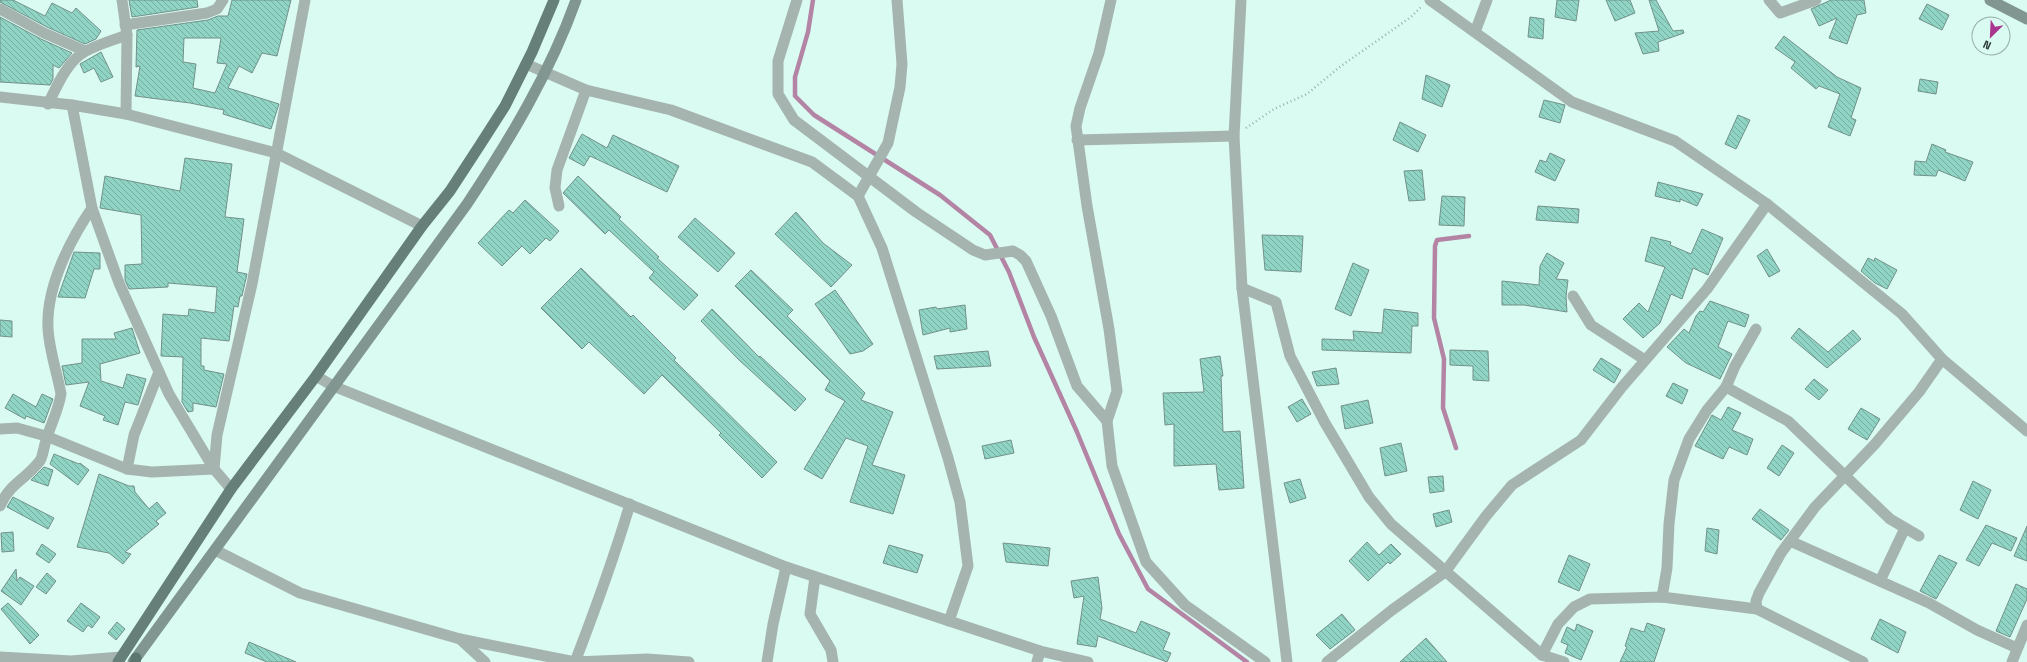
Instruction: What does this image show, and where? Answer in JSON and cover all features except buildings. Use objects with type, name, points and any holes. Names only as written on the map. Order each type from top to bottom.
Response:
[{"type":"main road","points":[[120,660],[231,490],[316,376],[422,226],[450,191],[505,106],[526,64],[554,0]]},
{"type":"main road","points":[[135,661],[333,386],[467,204],[500,155],[546,72],[576,0]]},
{"type":"main road","points":[[1990,0],[2027,19]]},
{"type":"street","points":[[122,0],[126,30],[126,114]]},
{"type":"street","points":[[48,104],[66,72],[85,51],[126,30],[207,13],[218,9],[223,0]]},
{"type":"street","points":[[214,469],[217,435],[252,284],[304,0]]},
{"type":"street","points":[[797,0],[778,61],[778,94],[794,120],[916,212],[973,250],[985,255],[1013,251],[1020,255],[1026,261],[1051,316],[1077,386],[1107,421]]},
{"type":"street","points":[[858,196],[888,143],[900,87],[902,64],[897,0]]},
{"type":"street","points":[[1112,0],[1099,53],[1080,108],[1076,126],[1117,391],[1107,421],[1112,466],[1146,562],[1185,605],[1265,662]]},
{"type":"street","points":[[1241,0],[1234,136],[1242,288],[1288,662]]},
{"type":"street","points":[[1475,32],[1487,0]]},
{"type":"street","points":[[1769,0],[1780,13],[1816,0]]},
{"type":"street","points":[[1427,2],[1475,32],[1572,102],[1675,141],[1767,204],[1902,314],[1942,359],[2027,431]]},
{"type":"street","points":[[0,9],[44,33],[85,51]]},
{"type":"street","points":[[526,64],[586,90],[671,110],[812,162],[858,196],[882,248],[948,458],[960,502],[968,566],[949,621]]},
{"type":"street","points":[[559,206],[555,188],[557,170],[586,90]]},
{"type":"street","points":[[0,97],[48,104],[72,105],[126,114],[276,153],[422,226]]},
{"type":"street","points":[[72,105],[92,208],[119,283],[169,394],[214,469],[231,490]]},
{"type":"street","points":[[1077,140],[1234,136]]},
{"type":"street","points":[[1327,662],[1392,610],[1445,572],[1486,516],[1512,485],[1581,440],[1645,360],[1707,289],[1767,204]]},
{"type":"street","points":[[0,506],[4,495],[40,461],[46,436],[60,403],[61,394],[48,328],[52,294],[65,256],[78,228],[92,208]]},
{"type":"street","points":[[1242,288],[1276,302],[1290,356],[1324,423],[1370,497],[1391,524],[1542,655],[1564,662]]},
{"type":"street","points":[[1573,296],[1591,325],[1645,360]]},
{"type":"street","points":[[1662,597],[1667,568],[1669,524],[1674,480],[1688,439],[1707,410],[1726,388],[1756,329]]},
{"type":"street","points":[[1757,609],[1756,601],[1759,593],[1790,541],[1815,506],[1875,444],[1919,392],[1942,359]]},
{"type":"street","points":[[127,469],[134,435],[159,372]]},
{"type":"street","points":[[316,376],[333,386],[786,567],[1040,651],[1088,662]]},
{"type":"street","points":[[1726,388],[1788,421],[1844,477],[1890,519],[1919,536]]},
{"type":"street","points":[[0,429],[17,428],[46,436],[127,469],[152,472],[214,469]]},
{"type":"street","points":[[575,662],[594,613],[601,587],[612,564],[630,504]]},
{"type":"street","points":[[1880,581],[1905,528]]},
{"type":"street","points":[[1790,541],[1929,602],[1977,630],[2017,648]]},
{"type":"street","points":[[216,550],[300,593],[460,639],[575,662],[647,659],[689,662]]},
{"type":"street","points":[[767,662],[773,624],[786,567]]},
{"type":"street","points":[[815,577],[810,614],[831,650],[833,662]]},
{"type":"street","points":[[1542,655],[1558,624],[1574,607],[1590,599],[1662,597],[1757,609],[1863,662]]},
{"type":"street","points":[[2012,662],[2027,625]]},
{"type":"street","points":[[460,639],[485,662]]},
{"type":"street","points":[[1037,662],[1040,651]]},
{"type":"street","points":[[0,657],[71,660],[120,660]]},
{"type":"path","points":[[1234,136],[1274,109],[1307,94],[1341,66],[1411,17],[1427,2]]},
{"type":"waterway","points":[[813,0],[808,32],[795,77],[795,96],[814,115],[940,195],[990,235],[1009,272],[1034,337],[1077,432],[1119,534],[1148,589],[1247,662]]},
{"type":"waterway","points":[[1456,448],[1443,408],[1444,359],[1434,318],[1435,246],[1437,240],[1469,236]]}]
